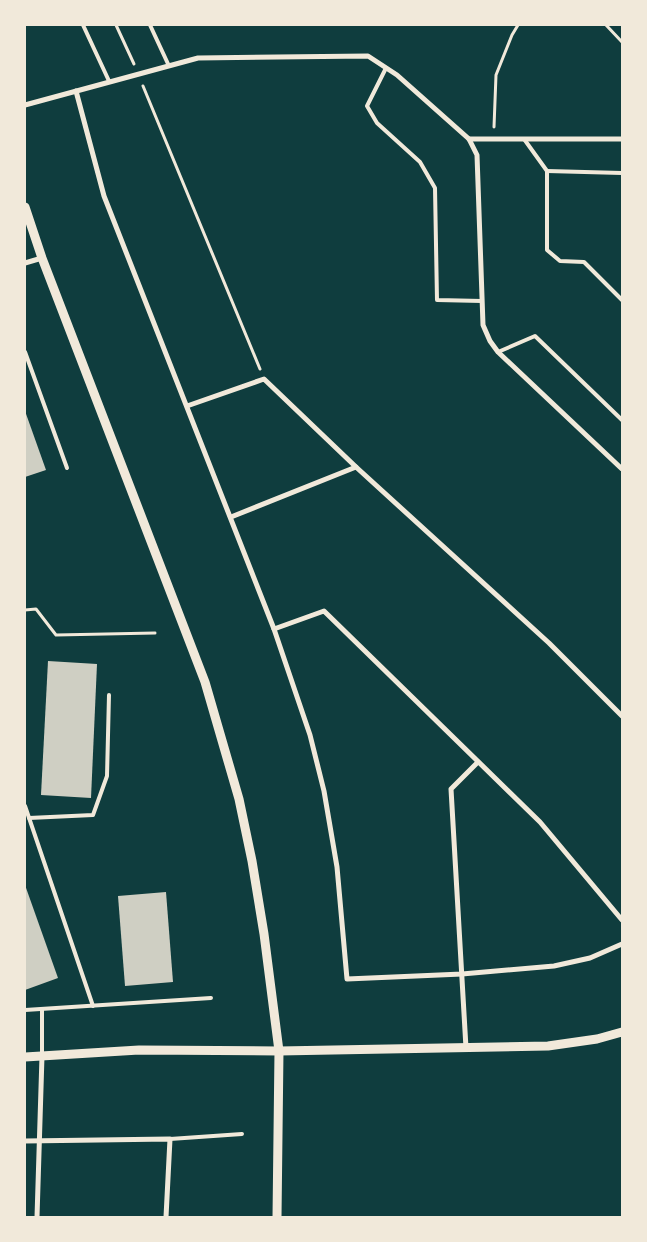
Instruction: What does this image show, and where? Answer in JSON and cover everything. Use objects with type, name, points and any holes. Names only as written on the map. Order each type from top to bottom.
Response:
[{"type":"street","points":[[25,105],[198,58],[368,56],[397,75],[469,139],[477,155],[483,325],[490,341],[498,352],[622,469]]},
{"type":"street","points":[[76,91],[104,196],[274,629],[310,735],[324,791],[337,868],[347,979],[462,974],[554,966],[590,958],[622,944]]},
{"type":"street","points":[[469,139],[622,139]]},
{"type":"street","points":[[25,207],[42,258],[205,682],[239,799],[252,860],[264,934],[279,1051],[277,1217]]},
{"type":"street","points":[[25,263],[42,258]]},
{"type":"street","points":[[187,406],[264,379],[356,467],[549,642],[622,716]]},
{"type":"street","points":[[230,517],[356,467]]},
{"type":"street","points":[[274,629],[324,612],[540,822],[622,920]]},
{"type":"street","points":[[466,1048],[451,789],[478,762]]},
{"type":"street","points":[[25,1057],[139,1050],[279,1051],[548,1046],[597,1039],[622,1032]]},
{"type":"street","points":[[37,1217],[42,1056]]},
{"type":"street","points":[[25,1141],[39,1139],[170,1139],[166,1217]]},
{"type":"lane","points":[[83,25],[109,82]]},
{"type":"lane","points":[[150,25],[169,66]]},
{"type":"lane","points":[[386,68],[367,106],[377,123],[420,162],[435,188],[437,300],[482,301]]},
{"type":"lane","points":[[524,139],[546,171],[546,250],[560,261],[584,262],[622,300]]},
{"type":"lane","points":[[546,171],[622,172]]},
{"type":"lane","points":[[498,352],[535,336],[622,420]]},
{"type":"lane","points":[[25,352],[67,468]]},
{"type":"lane","points":[[29,818],[93,815],[107,776],[109,695]]},
{"type":"lane","points":[[25,806],[93,1006]]},
{"type":"lane","points":[[25,1010],[211,998]]},
{"type":"lane","points":[[42,1009],[42,1056]]},
{"type":"lane","points":[[170,1139],[242,1134]]},
{"type":"path","points":[[116,25],[264,379]]},
{"type":"path","points":[[494,139],[496,75],[518,25]]},
{"type":"path","points":[[606,25],[622,42]]},
{"type":"path","points":[[25,610],[36,609],[56,635],[155,633]]},
{"type":"building","points":[[25,411],[46,470],[25,477]]},
{"type":"building","points":[[48,661],[97,664],[91,798],[41,795]]},
{"type":"building","points":[[25,885],[58,978],[25,990]]},
{"type":"building","points":[[166,892],[173,982],[125,986],[118,896]]}]
